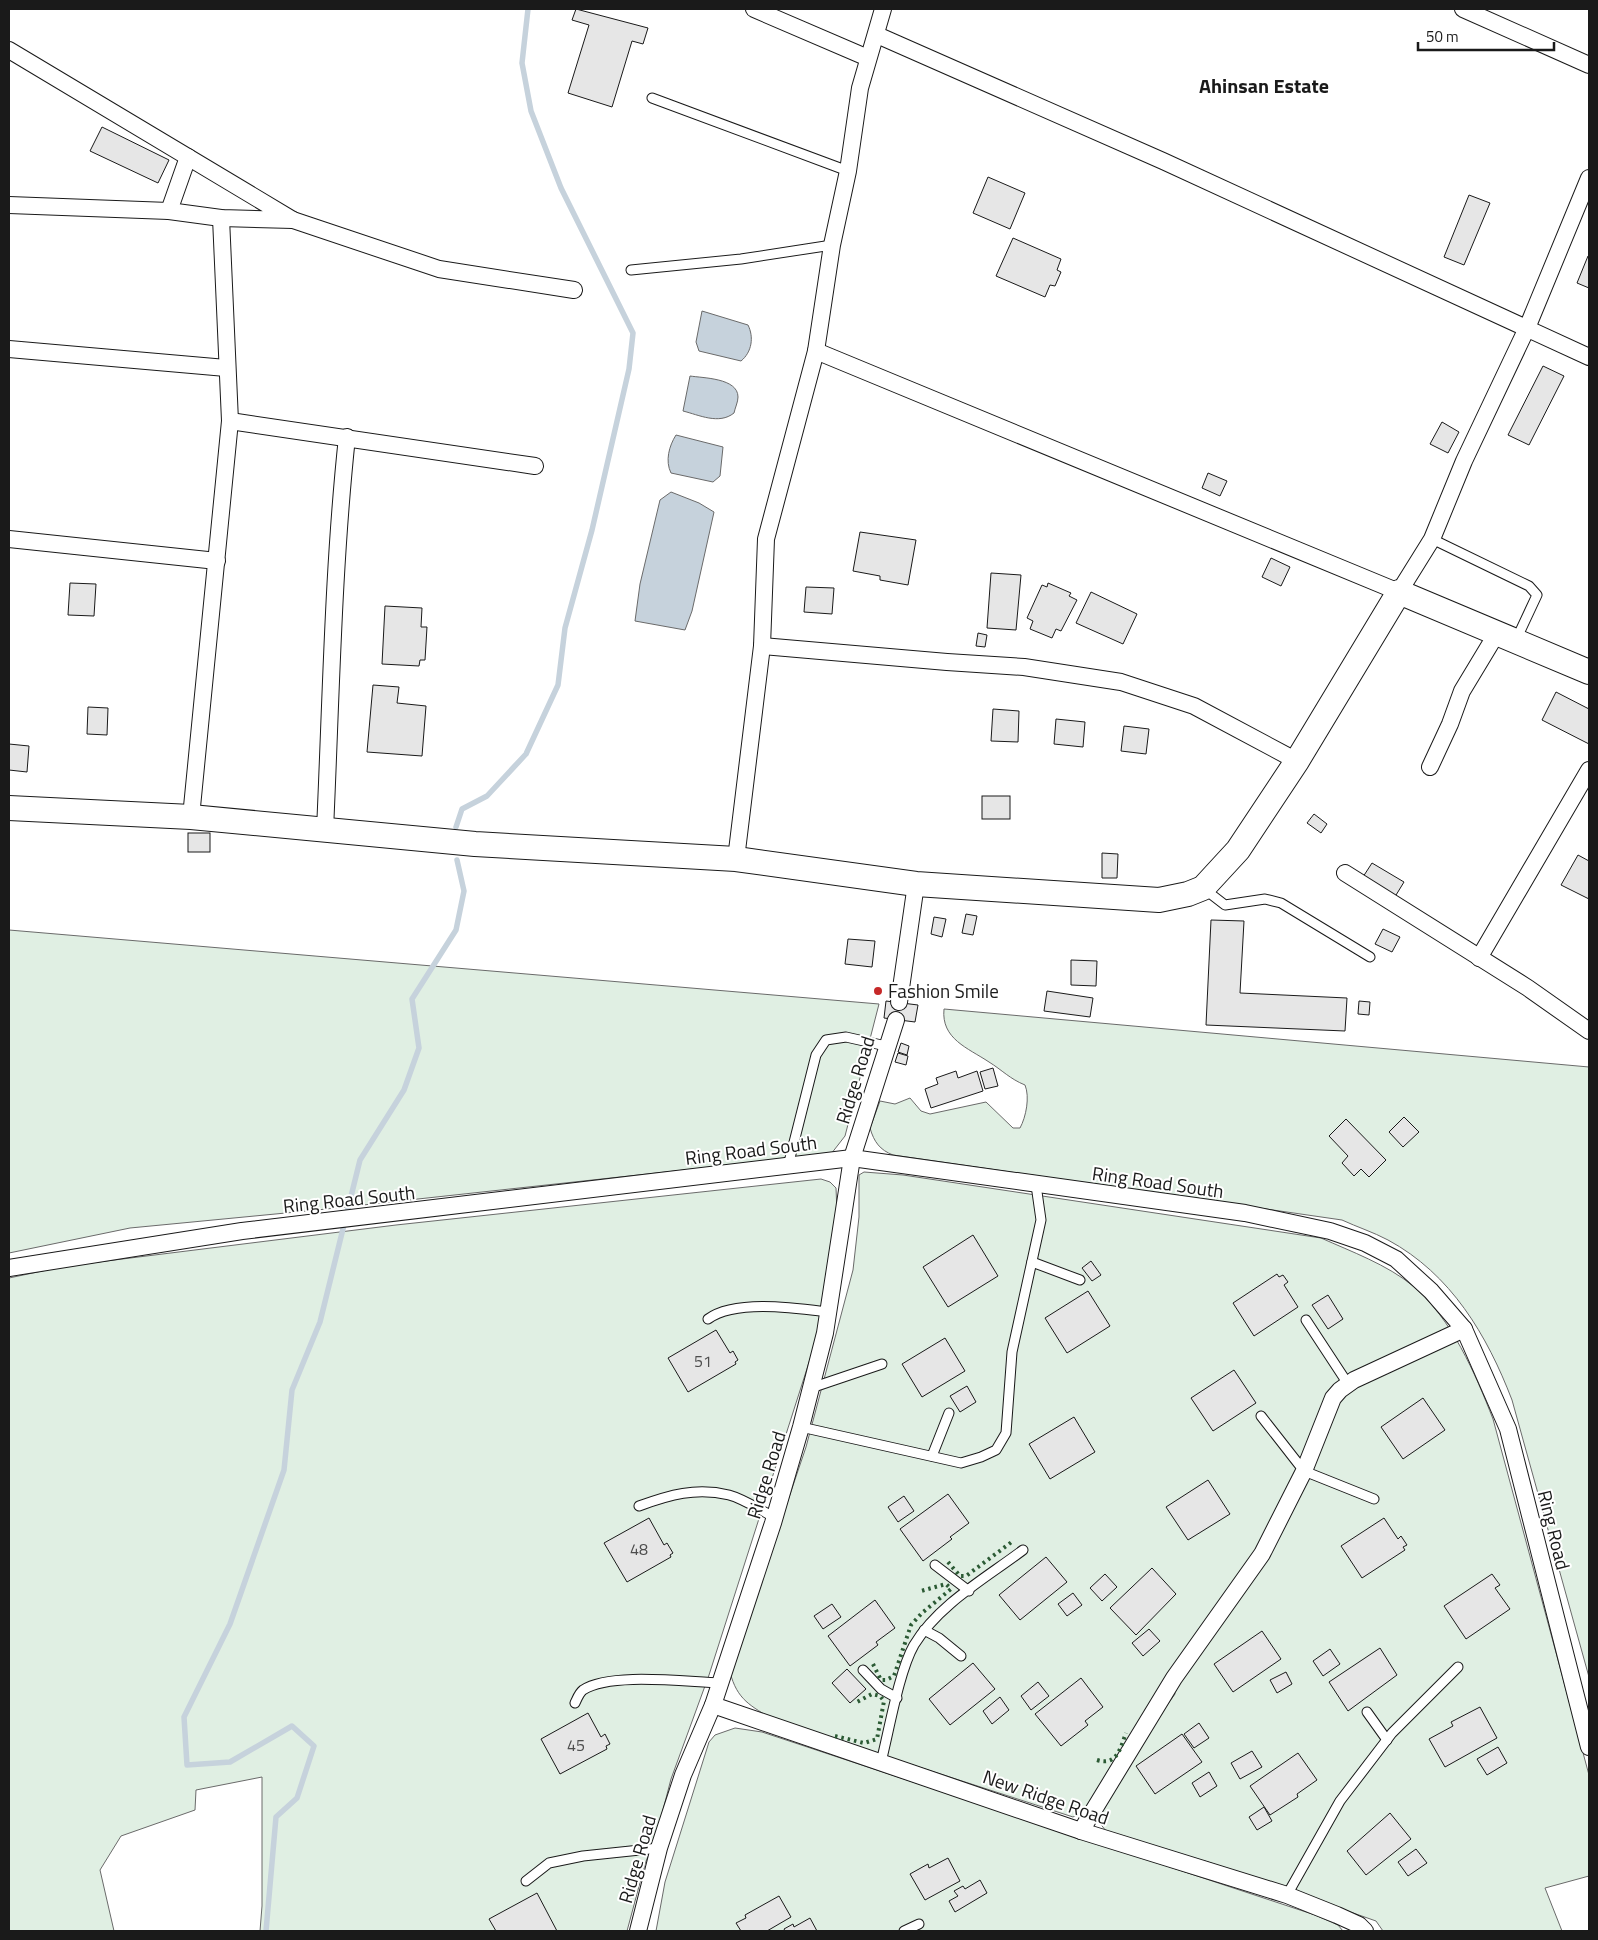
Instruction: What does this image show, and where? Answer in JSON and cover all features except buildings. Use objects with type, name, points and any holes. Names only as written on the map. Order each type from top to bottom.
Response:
[{"type":"street","points":[[754,9],[868,58]]},
{"type":"street","points":[[736,859],[762,646],[766,539],[816,351],[832,245],[848,172],[860,88],[868,58],[877,35],[883,9]]},
{"type":"street","points":[[1463,9],[1589,65]]},
{"type":"street","points":[[877,35],[1163,161],[1589,357]]},
{"type":"street","points":[[9,50],[293,220],[439,269],[574,290]]},
{"type":"street","points":[[169,211],[188,157]]},
{"type":"street","points":[[9,808],[191,817],[475,844],[736,859],[916,884],[1159,900],[1188,894],[1203,888],[1238,850],[1297,761],[1432,539],[1464,461],[1527,328],[1589,178]]},
{"type":"street","points":[[9,205],[169,211],[220,218],[293,220]]},
{"type":"street","points":[[191,817],[230,421],[220,218]]},
{"type":"street","points":[[9,349],[226,368]]},
{"type":"street","points":[[816,351],[1589,672]]},
{"type":"street","points":[[230,421],[534,466]]},
{"type":"street","points":[[325,830],[333,677],[333,614],[340,502],[347,437]]},
{"type":"street","points":[[9,539],[217,561]]},
{"type":"street","points":[[1430,767],[1462,691],[1506,636]]},
{"type":"street","points":[[762,646],[947,662],[1024,666],[1122,682],[1194,706],[1297,761]]},
{"type":"street","points":[[1479,958],[1589,770]]},
{"type":"street","points":[[1345,873],[1589,1031]]},
{"type":"street","points":[[898,1002],[916,884]]},
{"type":"street","name":"Ridge Road","points":[[638,1931],[659,1848],[683,1775],[713,1705],[774,1517],[800,1427],[828,1312],[852,1158],[886,1046],[896,1020]]},
{"type":"street","name":"Ring Road South","points":[[9,1268],[242,1231],[852,1158],[1245,1213],[1330,1231],[1365,1243],[1396,1259],[1431,1291],[1464,1328]]},
{"type":"street","points":[[1081,1831],[1174,1678],[1262,1554],[1304,1471],[1327,1408],[1340,1390],[1348,1384],[1464,1328]]},
{"type":"street","name":"Ring Road","points":[[1464,1328],[1508,1429],[1589,1747]]},
{"type":"street","name":"New Ridge Road","points":[[713,1705],[1081,1831],[1286,1895],[1337,1914],[1359,1925],[1365,1931]]},
{"type":"lane","points":[[652,98],[848,172]]},
{"type":"lane","points":[[631,270],[741,259],[832,245]]},
{"type":"lane","points":[[1432,539],[1529,586],[1537,595],[1506,636]]},
{"type":"lane","points":[[1203,888],[1225,905],[1265,899],[1281,903],[1370,957]]},
{"type":"lane","points":[[788,1166],[816,1055],[826,1040],[846,1037],[886,1046]]},
{"type":"lane","points":[[800,1427],[961,1463],[981,1458],[996,1450],[1006,1433],[1012,1352],[1041,1220],[1036,1185]]},
{"type":"lane","points":[[1032,1262],[1080,1280]]},
{"type":"lane","points":[[708,1319],[733,1308],[793,1308],[828,1312]]},
{"type":"lane","points":[[1306,1320],[1348,1384]]},
{"type":"lane","points":[[811,1388],[882,1364]]},
{"type":"lane","points":[[932,1456],[948,1412]]},
{"type":"lane","points":[[1261,1416],[1304,1471],[1374,1499]]},
{"type":"lane","points":[[639,1506],[671,1494],[691,1492],[729,1496],[774,1517]]},
{"type":"lane","points":[[881,1762],[897,1698],[913,1647],[924,1630],[940,1612],[1023,1550]]},
{"type":"lane","points":[[935,1565],[969,1591]]},
{"type":"lane","points":[[924,1630],[939,1638],[961,1656]]},
{"type":"lane","points":[[1286,1895],[1340,1801],[1386,1740],[1458,1667]]},
{"type":"lane","points":[[864,1670],[881,1689],[897,1698]]},
{"type":"lane","points":[[575,1703],[581,1691],[596,1684],[621,1680],[720,1683]]},
{"type":"lane","points":[[1367,1712],[1386,1740]]},
{"type":"lane","points":[[526,1881],[549,1863],[583,1856],[659,1848]]},
{"type":"lane","points":[[904,1931],[919,1924]]},
{"type":"green space","points":[[9,930],[879,1004],[845,1136],[831,1154],[317,1210],[130,1228],[9,1253]]},
{"type":"green space","points":[[944,1009],[1589,1067],[1589,1677],[1512,1400],[1491,1352],[1464,1308],[1448,1288],[1410,1254],[1382,1237],[1342,1220],[893,1155],[884,1151],[873,1137],[870,1128],[880,1101],[895,1104],[910,1098],[921,1111],[930,1114],[986,1102],[1013,1128],[1020,1128],[1026,1113],[1025,1085],[957,1042],[947,1028],[944,1019]]},
{"type":"green space","points":[[864,1172],[903,1175],[1321,1238],[1392,1271],[1427,1299],[1451,1330],[1461,1348],[1493,1419],[1589,1775],[1589,1876],[1545,1888],[1562,1931],[1383,1931],[1376,1921],[1205,1861],[1200,1862],[1106,1831],[1099,1822],[1099,1816],[1144,1737],[1175,1694],[1172,1676],[1090,1808],[1073,1817],[774,1720],[752,1706],[741,1696],[730,1672],[806,1447],[853,1270],[859,1217],[859,1175]]},
{"type":"green space","points":[[821,1179],[830,1182],[836,1188],[837,1212],[820,1328],[709,1675],[671,1779],[657,1833],[645,1864],[627,1931],[260,1931],[262,1906],[262,1777],[196,1790],[195,1810],[121,1836],[100,1870],[114,1931],[9,1931],[9,1278],[66,1266],[396,1225]]},
{"type":"green space","points":[[735,1728],[762,1732],[1315,1915],[1338,1925],[1343,1931],[656,1931],[665,1882],[709,1742],[715,1735]]},
{"type":"shaded area","points":[[702,311],[748,325],[751,334],[751,344],[748,353],[741,361],[699,351],[696,342]]},
{"type":"shaded area","points":[[690,376],[719,380],[732,386],[738,397],[734,413],[728,417],[715,419],[683,411]]},
{"type":"shaded area","points":[[676,435],[723,447],[720,476],[713,482],[671,473],[668,464],[669,454],[671,444]]},
{"type":"shaded area","points":[[671,492],[699,503],[714,512],[692,611],[685,630],[635,621],[640,584],[660,500]]},
{"type":"waterway","points":[[456,827],[462,809],[487,796],[526,754],[558,685],[565,628],[592,530],[629,369],[633,333],[561,188],[531,111],[522,63],[528,9]]},
{"type":"waterway","points":[[266,1931],[276,1817],[297,1798],[314,1746],[292,1726],[230,1762],[187,1765],[184,1717],[230,1624],[284,1470],[292,1390],[320,1322],[360,1160],[404,1090],[419,1048],[412,999],[456,930],[464,891],[457,860]]},
{"type":"hedge","points":[[948,1562],[960,1576],[966,1576],[1013,1541]]},
{"type":"hedge","points":[[873,1664],[881,1680],[894,1676],[911,1625],[922,1613],[951,1589],[946,1584],[921,1591]]},
{"type":"hedge","points":[[835,1736],[864,1743],[877,1739],[884,1701],[880,1696],[872,1694],[855,1703]]},
{"type":"hedge","points":[[1097,1760],[1109,1761],[1117,1755],[1126,1733]]},
{"type":"place","name":"Fashion Smile","points":[[878,991]]},
{"type":"district","name":"Ahinsan Estate","points":[[1264,86]]}]
